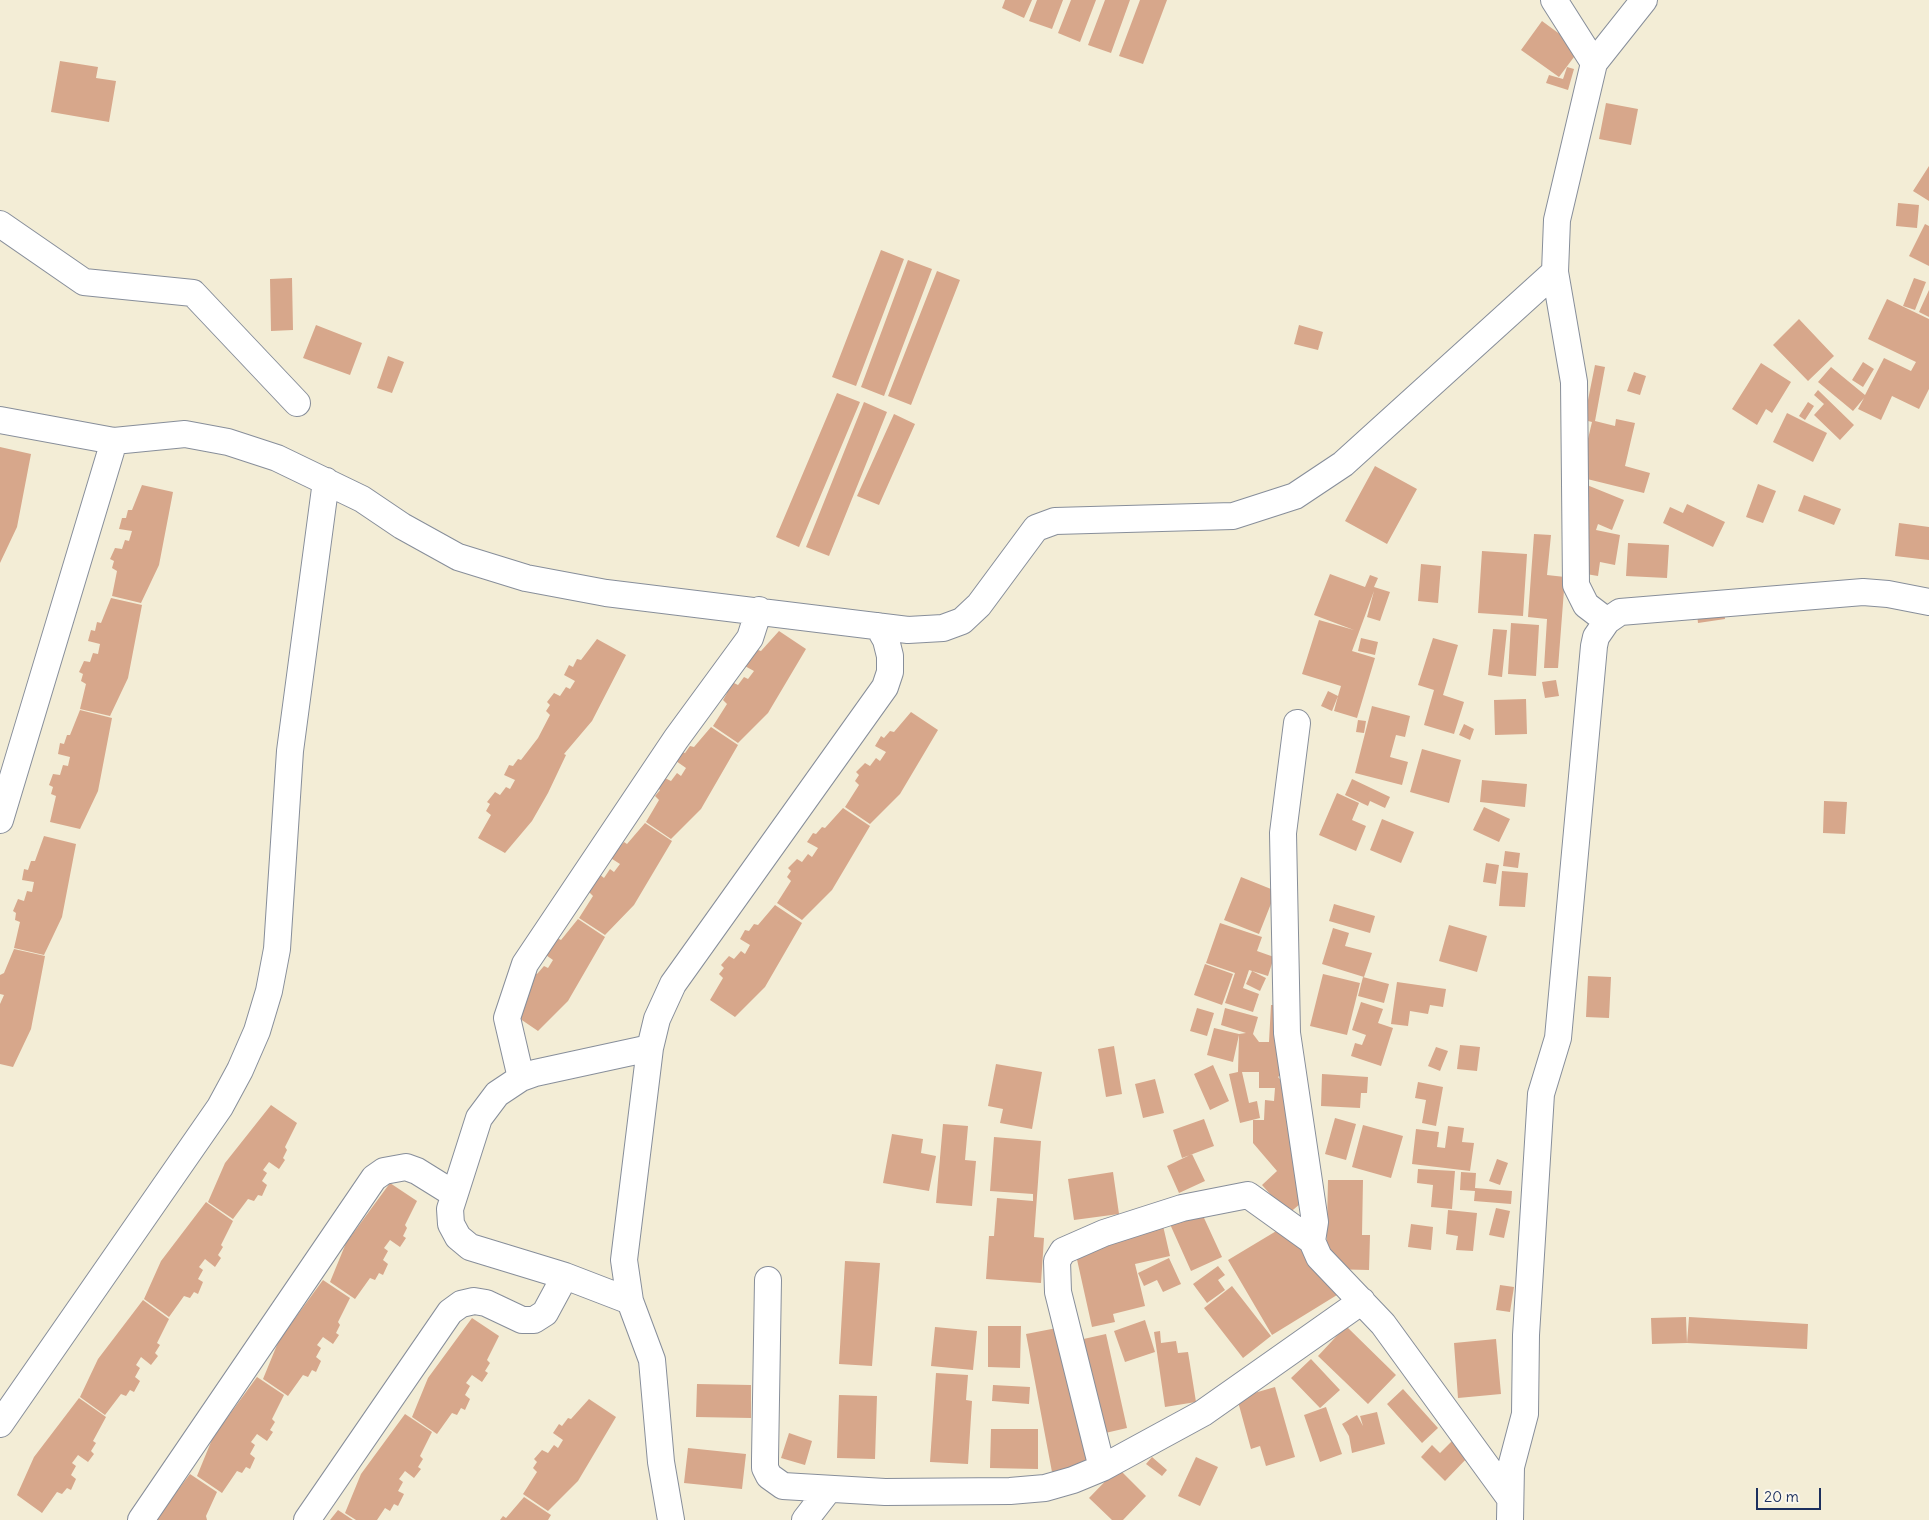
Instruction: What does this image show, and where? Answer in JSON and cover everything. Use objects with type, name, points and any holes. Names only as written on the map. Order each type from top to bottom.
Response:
[{"type":"street","points":[[1554,0],[1594,63]]},
{"type":"street","points":[[1607,621],[1586,605],[1576,585],[1574,382],[1555,272],[1557,220],[1594,63],[1644,0]]},
{"type":"street","points":[[0,224],[84,282],[193,293],[297,403]]},
{"type":"street","points":[[0,420],[114,441],[185,434],[219,441],[276,458],[362,499],[402,526],[458,557],[518,575],[606,593],[759,610],[908,630],[943,628],[962,621],[980,606],[1036,528],[1055,521],[1233,516],[1295,496],[1343,464],[1555,272]]},
{"type":"street","points":[[1,815],[114,441]]},
{"type":"street","points":[[0,1424],[220,1107],[240,1070],[256,1031],[269,991],[277,950],[290,751],[326,482]]},
{"type":"street","points":[[1509,1509],[1511,1467],[1524,1414],[1526,1336],[1541,1094],[1558,1038],[1596,636],[1607,621],[1620,612],[1863,592],[1888,594],[1929,602]]},
{"type":"street","points":[[521,1078],[507,1018],[525,964],[676,738],[750,638],[759,610]]},
{"type":"street","points":[[671,1520],[661,1462],[652,1360],[630,1301],[625,1274],[625,1239],[650,1048],[658,1019],[673,984],[886,687],[890,672],[890,656],[886,640],[878,626]]},
{"type":"street","points":[[1297,723],[1283,833],[1287,1034],[1315,1222],[1312,1241]]},
{"type":"street","points":[[630,1301],[565,1276],[470,1247],[458,1237],[451,1224],[450,1209],[483,1112],[496,1094],[521,1078],[650,1048]]},
{"type":"street","points":[[141,1520],[374,1178],[384,1171],[406,1167],[417,1171],[454,1194]]},
{"type":"street","points":[[1102,1468],[1058,1292],[1057,1261],[1063,1251],[1104,1233],[1182,1208],[1248,1195],[1312,1241],[1319,1257],[1383,1324],[1509,1509]]},
{"type":"street","points":[[306,1520],[450,1312],[461,1304],[474,1301],[486,1303],[522,1320],[534,1320],[545,1313],[565,1276]]},
{"type":"street","points":[[768,1280],[765,1468],[775,1482],[783,1486],[885,1492],[1010,1491],[1045,1488],[1102,1468],[1203,1413],[1362,1301]]},
{"type":"street","points":[[806,1520],[829,1488]]},
{"type":"building","points":[[1005,0],[1032,0],[1024,18],[1002,8]]},
{"type":"building","points":[[1037,0],[1063,0],[1052,29],[1029,21]]},
{"type":"building","points":[[1071,0],[1096,0],[1080,42],[1058,33]]},
{"type":"building","points":[[1105,0],[1130,0],[1111,53],[1088,45]]},
{"type":"building","points":[[1140,0],[1167,0],[1143,64],[1119,56]]},
{"type":"building","points":[[1542,21],[1580,49],[1559,77],[1521,50]]},
{"type":"building","points":[[60,61],[98,67],[96,78],[116,81],[109,122],[51,112]]},
{"type":"building","points":[[1567,67],[1574,69],[1568,90],[1546,83],[1549,75],[1563,79]]},
{"type":"building","points":[[1606,103],[1638,109],[1631,145],[1599,139]]},
{"type":"building","points":[[1929,166],[1929,201],[1913,191]]},
{"type":"building","points":[[1898,203],[1919,205],[1917,228],[1896,226]]},
{"type":"building","points":[[1925,224],[1929,226],[1929,266],[1909,256]]},
{"type":"building","points":[[881,250],[904,259],[856,386],[832,377]]},
{"type":"building","points":[[908,260],[932,269],[884,396],[861,387]]},
{"type":"building","points":[[937,271],[960,280],[911,405],[888,396]]},
{"type":"building","points":[[292,278],[293,330],[271,331],[270,279]]},
{"type":"building","points":[[1914,278],[1926,282],[1915,310],[1903,306]]},
{"type":"building","points":[[1929,290],[1929,317],[1919,312]]},
{"type":"building","points":[[1887,299],[1929,319],[1929,389],[1919,409],[1892,396],[1881,420],[1858,409],[1864,398],[1853,411],[1818,382],[1831,367],[1865,395],[1884,358],[1911,371],[1916,362],[1868,339]]},
{"type":"building","points":[[1799,319],[1834,356],[1808,381],[1773,345]]},
{"type":"building","points":[[316,325],[362,343],[350,375],[303,358]]},
{"type":"building","points":[[1299,325],[1323,332],[1318,350],[1294,344]]},
{"type":"building","points":[[388,356],[404,362],[392,393],[377,388]]},
{"type":"building","points":[[1863,362],[1874,369],[1863,387],[1852,380]]},
{"type":"building","points":[[1761,363],[1791,382],[1772,413],[1766,409],[1757,425],[1732,409]]},
{"type":"building","points":[[1595,365],[1605,367],[1595,421],[1615,426],[1616,419],[1635,423],[1625,466],[1650,473],[1644,493],[1579,477],[1592,422],[1584,420]]},
{"type":"building","points":[[1634,372],[1646,376],[1640,395],[1627,391]]},
{"type":"building","points":[[1818,390],[1854,425],[1840,440],[1814,415],[1824,404],[1814,395]]},
{"type":"building","points":[[837,393],[860,402],[799,547],[776,537]]},
{"type":"building","points":[[864,402],[887,412],[829,556],[806,547]]},
{"type":"building","points":[[1808,402],[1814,406],[1805,420],[1799,416]]},
{"type":"building","points":[[1787,413],[1827,433],[1813,462],[1773,442]]},
{"type":"building","points":[[894,414],[915,424],[879,505],[857,496]]},
{"type":"building","points":[[0,447],[31,454],[17,527],[0,563]]},
{"type":"building","points":[[1375,466],[1417,489],[1387,544],[1345,521]]},
{"type":"building","points":[[1582,483],[1624,500],[1612,530],[1598,524],[1596,530],[1620,535],[1615,565],[1600,562],[1598,576],[1580,573]]},
{"type":"building","points":[[1758,484],[1776,491],[1763,523],[1746,517]]},
{"type":"building","points":[[142,485],[173,492],[159,565],[141,603],[112,596],[117,571],[112,568],[114,561],[110,559],[115,548],[122,549],[125,540],[129,541],[132,531],[119,529],[122,518],[126,518],[128,510],[132,510]]},
{"type":"building","points":[[1804,495],[1841,509],[1834,525],[1798,511]]},
{"type":"building","points":[[1687,504],[1725,522],[1713,547],[1663,523],[1670,507],[1683,513]]},
{"type":"building","points":[[1899,523],[1929,527],[1929,560],[1895,556]]},
{"type":"building","points":[[1534,534],[1551,535],[1547,575],[1565,577],[1558,668],[1544,668],[1547,619],[1528,617]]},
{"type":"building","points":[[1628,543],[1669,545],[1667,578],[1626,576]]},
{"type":"building","points":[[1482,551],[1527,554],[1523,616],[1478,613]]},
{"type":"building","points":[[1421,564],[1441,566],[1438,603],[1418,601]]},
{"type":"building","points":[[1330,574],[1365,587],[1370,575],[1378,578],[1374,587],[1390,592],[1380,621],[1367,617],[1374,591],[1352,651],[1375,658],[1357,718],[1334,711],[1341,686],[1302,674],[1319,620],[1354,630],[1314,615]]},
{"type":"building","points":[[111,598],[142,605],[128,678],[110,716],[80,709],[86,684],[81,681],[83,674],[79,672],[84,661],[90,662],[93,653],[98,654],[100,644],[88,641],[91,630],[95,631],[97,622],[101,623]]},
{"type":"building","points":[[1723,601],[1725,619],[1698,623],[1696,604]]},
{"type":"building","points":[[1511,623],[1539,625],[1536,676],[1508,674]]},
{"type":"building","points":[[1493,629],[1507,630],[1502,677],[1488,675]]},
{"type":"building","points":[[779,631],[806,649],[768,713],[738,743],[713,726],[727,704],[723,700],[727,693],[724,691],[732,682],[738,685],[744,677],[748,679],[754,671],[743,665],[758,650],[761,651]]},
{"type":"building","points":[[1361,638],[1378,642],[1375,655],[1358,651]]},
{"type":"building","points":[[1433,638],[1458,645],[1443,695],[1464,702],[1454,734],[1424,725],[1434,690],[1418,685]]},
{"type":"building","points":[[597,639],[626,655],[592,721],[564,754],[566,755],[548,793],[532,821],[505,853],[478,838],[491,815],[486,811],[490,804],[487,802],[495,792],[500,795],[506,787],[510,789],[515,780],[504,775],[509,765],[513,766],[518,759],[521,760],[538,738],[550,715],[546,711],[550,705],[547,702],[554,693],[560,696],[566,687],[570,689],[575,681],[564,675],[569,665],[573,667],[577,659],[581,660]]},
{"type":"building","points":[[1556,680],[1559,696],[1545,698],[1542,682]]},
{"type":"building","points":[[1328,691],[1338,696],[1332,711],[1321,706]]},
{"type":"building","points":[[1526,699],[1527,734],[1495,735],[1494,700]]},
{"type":"building","points":[[1372,706],[1410,716],[1405,737],[1396,735],[1390,757],[1408,762],[1402,785],[1355,773]]},
{"type":"building","points":[[80,710],[112,718],[98,791],[80,829],[50,822],[56,796],[51,794],[53,787],[49,785],[53,774],[60,775],[63,765],[68,766],[70,757],[58,754],[60,743],[64,744],[67,735],[70,735]]},
{"type":"building","points":[[911,712],[938,730],[900,794],[870,824],[845,807],[859,785],[855,781],[859,775],[856,772],[865,763],[870,766],[876,758],[880,761],[886,752],[875,746],[881,736],[884,738],[890,731],[894,732]]},
{"type":"building","points":[[1358,720],[1366,721],[1364,733],[1356,732]]},
{"type":"building","points":[[1464,724],[1474,729],[1470,740],[1459,735]]},
{"type":"building","points":[[711,727],[738,745],[701,809],[671,839],[646,822],[659,800],[655,796],[660,790],[657,787],[665,778],[671,781],[677,773],[681,776],[686,768],[676,761],[682,752],[685,753],[690,746],[694,747]]},
{"type":"building","points":[[1422,749],[1461,760],[1449,803],[1410,792]]},
{"type":"building","points":[[1352,779],[1390,797],[1385,808],[1370,801],[1368,806],[1345,795]]},
{"type":"building","points":[[1482,780],[1527,784],[1525,807],[1480,802]]},
{"type":"building","points":[[1337,793],[1359,803],[1352,820],[1366,826],[1356,851],[1319,835]]},
{"type":"building","points":[[1824,801],[1847,802],[1845,834],[1823,833]]},
{"type":"building","points":[[1484,807],[1510,819],[1499,842],[1473,830]]},
{"type":"building","points":[[843,808],[870,826],[832,890],[802,920],[777,903],[791,881],[787,877],[791,871],[788,868],[797,859],[802,862],[808,854],[812,857],[818,848],[807,842],[813,833],[816,834],[822,827],[825,828]]},
{"type":"building","points":[[1382,819],[1414,832],[1401,863],[1370,850]]},
{"type":"building","points":[[645,823],[672,841],[634,905],[605,935],[579,918],[593,896],[589,892],[593,886],[590,883],[599,874],[604,878],[610,869],[614,872],[620,864],[609,857],[615,848],[618,849],[624,842],[627,844]]},
{"type":"building","points":[[44,836],[76,844],[62,917],[44,955],[14,948],[20,922],[15,920],[16,913],[13,911],[18,899],[24,901],[27,891],[32,892],[34,882],[22,880],[24,869],[28,870],[31,861],[35,861]]},
{"type":"building","points":[[1505,851],[1520,853],[1518,868],[1503,866]]},
{"type":"building","points":[[1486,863],[1499,865],[1496,884],[1483,882]]},
{"type":"building","points":[[1502,871],[1528,873],[1525,907],[1499,906]]},
{"type":"building","points":[[1241,877],[1276,891],[1259,934],[1224,920]]},
{"type":"building","points":[[1334,904],[1375,916],[1370,933],[1329,921]]},
{"type":"building","points":[[775,905],[802,923],[765,987],[735,1017],[710,1000],[723,978],[719,974],[724,968],[721,965],[729,956],[734,959],[741,951],[745,954],[750,945],[740,939],[745,930],[749,931],[754,924],[758,925]]},
{"type":"building","points":[[578,919],[605,937],[568,1001],[538,1031],[513,1014],[532,970],[537,974],[544,966],[548,968],[553,960],[543,953],[557,938],[561,940]]},
{"type":"building","points":[[1220,923],[1262,937],[1257,951],[1274,957],[1268,976],[1249,970],[1243,988],[1259,994],[1253,1012],[1225,1003],[1235,973],[1206,963]]},
{"type":"building","points":[[1449,925],[1487,936],[1477,972],[1439,961]]},
{"type":"building","points":[[1333,928],[1349,933],[1345,946],[1372,953],[1364,977],[1322,964]]},
{"type":"building","points":[[14,949],[45,956],[31,1029],[13,1067],[0,1064],[0,1004],[4,995],[0,994],[0,975],[4,973]]},
{"type":"building","points":[[1205,964],[1233,974],[1222,1005],[1194,995]]},
{"type":"building","points":[[1252,971],[1266,978],[1260,991],[1246,984]]},
{"type":"building","points":[[1323,974],[1360,983],[1347,1035],[1310,1026]]},
{"type":"building","points":[[1588,976],[1611,977],[1609,1018],[1586,1017]]},
{"type":"building","points":[[1363,977],[1389,984],[1384,1003],[1358,996]]},
{"type":"building","points":[[1397,982],[1446,989],[1443,1007],[1430,1005],[1428,1014],[1410,1011],[1408,1026],[1391,1024]]},
{"type":"building","points":[[1361,1002],[1383,1009],[1378,1023],[1393,1028],[1381,1066],[1351,1056],[1355,1043],[1362,1045],[1366,1035],[1352,1030]]},
{"type":"building","points":[[1271,1005],[1285,1005],[1283,1073],[1278,1077],[1293,1094],[1306,1199],[1288,1214],[1262,1185],[1277,1171],[1253,1143],[1253,1120],[1264,1120],[1265,1100],[1274,1101],[1275,1088],[1259,1088],[1259,1072],[1242,1072],[1249,1103],[1257,1101],[1260,1118],[1240,1123],[1229,1074],[1238,1072],[1239,1035],[1233,1062],[1207,1055],[1214,1028],[1239,1034],[1246,1033],[1221,1025],[1225,1008],[1258,1017],[1253,1034],[1259,1042],[1269,1042]]},
{"type":"building","points":[[1197,1008],[1214,1013],[1207,1036],[1190,1031]]},
{"type":"building","points":[[1460,1045],[1480,1047],[1477,1071],[1457,1069]]},
{"type":"building","points":[[1114,1046],[1122,1094],[1106,1097],[1098,1049]]},
{"type":"building","points":[[1436,1047],[1448,1051],[1440,1071],[1428,1066]]},
{"type":"building","points":[[996,1064],[1042,1072],[1032,1129],[1000,1123],[1003,1109],[988,1106]]},
{"type":"building","points":[[1213,1065],[1229,1101],[1210,1110],[1194,1074]]},
{"type":"building","points":[[1322,1074],[1368,1077],[1367,1093],[1361,1093],[1360,1108],[1321,1106]]},
{"type":"building","points":[[1155,1079],[1164,1113],[1143,1118],[1135,1084]]},
{"type":"building","points":[[1418,1082],[1443,1087],[1436,1126],[1422,1123],[1426,1100],[1415,1098]]},
{"type":"building","points":[[271,1105],[297,1123],[285,1147],[287,1150],[283,1158],[285,1160],[279,1169],[269,1162],[263,1170],[267,1173],[262,1181],[267,1185],[262,1196],[258,1195],[254,1201],[248,1199],[233,1219],[208,1202],[225,1163]]},
{"type":"building","points":[[1335,1118],[1356,1124],[1346,1160],[1325,1154]]},
{"type":"building","points":[[1204,1119],[1214,1146],[1182,1158],[1173,1130]]},
{"type":"building","points":[[943,1124],[968,1126],[965,1160],[976,1161],[972,1206],[936,1203]]},
{"type":"building","points":[[1363,1125],[1403,1136],[1391,1178],[1352,1167]]},
{"type":"building","points":[[1448,1126],[1464,1128],[1462,1142],[1474,1143],[1470,1171],[1412,1164],[1416,1129],[1439,1132],[1437,1147],[1445,1148]]},
{"type":"building","points":[[892,1134],[923,1139],[921,1153],[936,1156],[929,1191],[883,1183]]},
{"type":"building","points":[[994,1137],[1041,1141],[1034,1237],[1044,1238],[1041,1283],[986,1279],[989,1236],[994,1236],[997,1198],[1033,1201],[1033,1194],[990,1191]]},
{"type":"building","points":[[1192,1154],[1205,1181],[1179,1193],[1167,1166]]},
{"type":"building","points":[[1497,1159],[1508,1163],[1500,1185],[1489,1181]]},
{"type":"building","points":[[1418,1169],[1455,1171],[1452,1209],[1431,1207],[1433,1185],[1417,1183]]},
{"type":"building","points":[[1113,1172],[1119,1214],[1074,1220],[1068,1179]]},
{"type":"building","points":[[1461,1172],[1476,1173],[1475,1188],[1512,1191],[1511,1204],[1474,1201],[1475,1191],[1460,1190]]},
{"type":"building","points":[[1328,1180],[1363,1180],[1362,1235],[1370,1235],[1369,1270],[1326,1269]]},
{"type":"building","points":[[390,1183],[417,1201],[405,1225],[407,1228],[403,1236],[406,1238],[400,1247],[390,1240],[384,1248],[388,1251],[383,1260],[388,1264],[383,1275],[379,1273],[375,1280],[370,1278],[355,1299],[330,1282],[346,1243]]},
{"type":"building","points":[[206,1202],[233,1221],[221,1245],[223,1247],[218,1255],[221,1258],[215,1267],[205,1259],[199,1267],[203,1270],[198,1279],[203,1282],[198,1294],[194,1292],[190,1298],[184,1296],[169,1317],[144,1299],[161,1261]]},
{"type":"building","points":[[1199,1207],[1222,1257],[1191,1271],[1169,1222]]},
{"type":"building","points":[[1496,1208],[1510,1211],[1504,1238],[1489,1235]]},
{"type":"building","points":[[1448,1210],[1477,1213],[1473,1251],[1456,1250],[1458,1236],[1446,1234]]},
{"type":"building","points":[[1161,1217],[1170,1256],[1135,1264],[1145,1306],[1113,1314],[1115,1322],[1092,1327],[1072,1237]]},
{"type":"building","points":[[1293,1221],[1337,1295],[1272,1335],[1228,1260]]},
{"type":"building","points":[[1411,1224],[1433,1227],[1431,1250],[1408,1247]]},
{"type":"building","points":[[1169,1258],[1181,1284],[1163,1292],[1157,1280],[1144,1286],[1138,1273]]},
{"type":"building","points":[[845,1261],[880,1263],[872,1366],[839,1364]]},
{"type":"building","points":[[1218,1266],[1225,1275],[1218,1280],[1225,1290],[1207,1303],[1193,1284]]},
{"type":"building","points":[[323,1280],[350,1298],[338,1322],[340,1325],[336,1333],[339,1335],[333,1344],[323,1337],[317,1345],[321,1348],[316,1357],[321,1361],[316,1372],[312,1370],[308,1377],[303,1375],[288,1396],[263,1379],[279,1340]]},
{"type":"building","points":[[1500,1285],[1514,1287],[1510,1312],[1496,1310]]},
{"type":"building","points":[[1232,1286],[1271,1336],[1243,1358],[1204,1308]]},
{"type":"building","points":[[143,1300],[169,1319],[157,1343],[160,1345],[155,1353],[158,1356],[151,1365],[141,1357],[136,1365],[140,1368],[135,1377],[140,1381],[134,1392],[130,1390],[126,1396],[121,1394],[105,1415],[80,1397],[98,1359]]},
{"type":"building","points":[[1686,1317],[1687,1343],[1652,1344],[1651,1318]]},
{"type":"building","points":[[1689,1317],[1808,1324],[1807,1349],[1687,1343]]},
{"type":"building","points":[[472,1318],[499,1336],[487,1360],[490,1363],[485,1371],[488,1373],[482,1382],[472,1375],[466,1383],[470,1386],[465,1395],[470,1399],[465,1410],[461,1408],[457,1415],[452,1413],[437,1434],[412,1417],[428,1378]]},
{"type":"building","points":[[1145,1320],[1155,1352],[1125,1362],[1114,1331]]},
{"type":"building","points":[[988,1326],[1021,1326],[1020,1368],[988,1367]]},
{"type":"building","points":[[1346,1326],[1396,1375],[1368,1404],[1318,1356]]},
{"type":"building","points":[[935,1327],[977,1331],[973,1370],[931,1366]]},
{"type":"building","points":[[1062,1327],[1088,1465],[1052,1472],[1026,1334]]},
{"type":"building","points":[[1160,1331],[1161,1343],[1176,1341],[1178,1353],[1188,1352],[1196,1402],[1165,1407],[1154,1332]]},
{"type":"building","points":[[1106,1334],[1127,1428],[1101,1434],[1079,1340]]},
{"type":"building","points":[[1496,1339],[1501,1394],[1458,1398],[1454,1343]]},
{"type":"building","points":[[1311,1359],[1340,1390],[1320,1408],[1291,1378]]},
{"type":"building","points":[[936,1373],[968,1375],[966,1400],[972,1401],[968,1464],[930,1462]]},
{"type":"building","points":[[257,1377],[284,1395],[272,1419],[275,1422],[270,1430],[273,1432],[267,1441],[257,1434],[251,1442],[255,1445],[250,1454],[255,1458],[250,1469],[246,1467],[242,1473],[237,1471],[222,1493],[197,1476],[213,1437]]},
{"type":"building","points":[[697,1384],[751,1385],[751,1418],[696,1417]]},
{"type":"building","points":[[993,1385],[1030,1387],[1029,1404],[992,1401]]},
{"type":"building","points":[[1275,1387],[1295,1457],[1266,1466],[1260,1446],[1251,1449],[1237,1398]]},
{"type":"building","points":[[1403,1389],[1438,1428],[1422,1443],[1387,1404]]},
{"type":"building","points":[[839,1395],[877,1396],[875,1459],[837,1458]]},
{"type":"building","points":[[79,1398],[106,1417],[93,1441],[96,1443],[91,1451],[94,1454],[88,1462],[78,1455],[72,1463],[76,1466],[71,1475],[76,1479],[71,1490],[67,1488],[62,1494],[57,1492],[42,1513],[17,1495],[34,1457]]},
{"type":"building","points":[[589,1399],[616,1417],[578,1481],[548,1511],[523,1494],[537,1472],[533,1468],[537,1462],[534,1459],[542,1450],[548,1453],[554,1445],[558,1448],[563,1440],[553,1433],[559,1424],[562,1426],[568,1418],[571,1419]]},
{"type":"building","points":[[1326,1407],[1342,1454],[1320,1462],[1304,1415]]},
{"type":"building","points":[[1377,1412],[1385,1444],[1352,1453],[1349,1436],[1342,1424],[1357,1415],[1363,1426],[1360,1416]]},
{"type":"building","points":[[405,1414],[432,1432],[420,1456],[423,1459],[418,1467],[421,1469],[414,1478],[405,1471],[399,1479],[403,1482],[398,1491],[404,1494],[398,1506],[394,1504],[390,1511],[385,1508],[377,1520],[356,1520],[345,1513],[361,1474]]},
{"type":"building","points":[[991,1429],[1038,1429],[1038,1469],[990,1468]]},
{"type":"building","points":[[789,1433],[812,1441],[805,1465],[781,1458]]},
{"type":"building","points":[[1453,1440],[1469,1456],[1445,1481],[1421,1457],[1432,1445],[1440,1453]]},
{"type":"building","points":[[688,1448],[746,1454],[742,1489],[684,1483]]},
{"type":"building","points":[[1152,1457],[1167,1470],[1162,1476],[1146,1464]]},
{"type":"building","points":[[1196,1457],[1218,1467],[1200,1506],[1178,1496]]},
{"type":"building","points":[[1118,1468],[1146,1496],[1123,1520],[1112,1520],[1089,1498]]},
{"type":"building","points":[[190,1474],[217,1492],[206,1516],[207,1520],[155,1520]]},
{"type":"building","points":[[524,1497],[551,1515],[548,1520],[500,1520],[503,1516],[506,1518]]},
{"type":"building","points":[[338,1510],[353,1520],[330,1520]]}]
